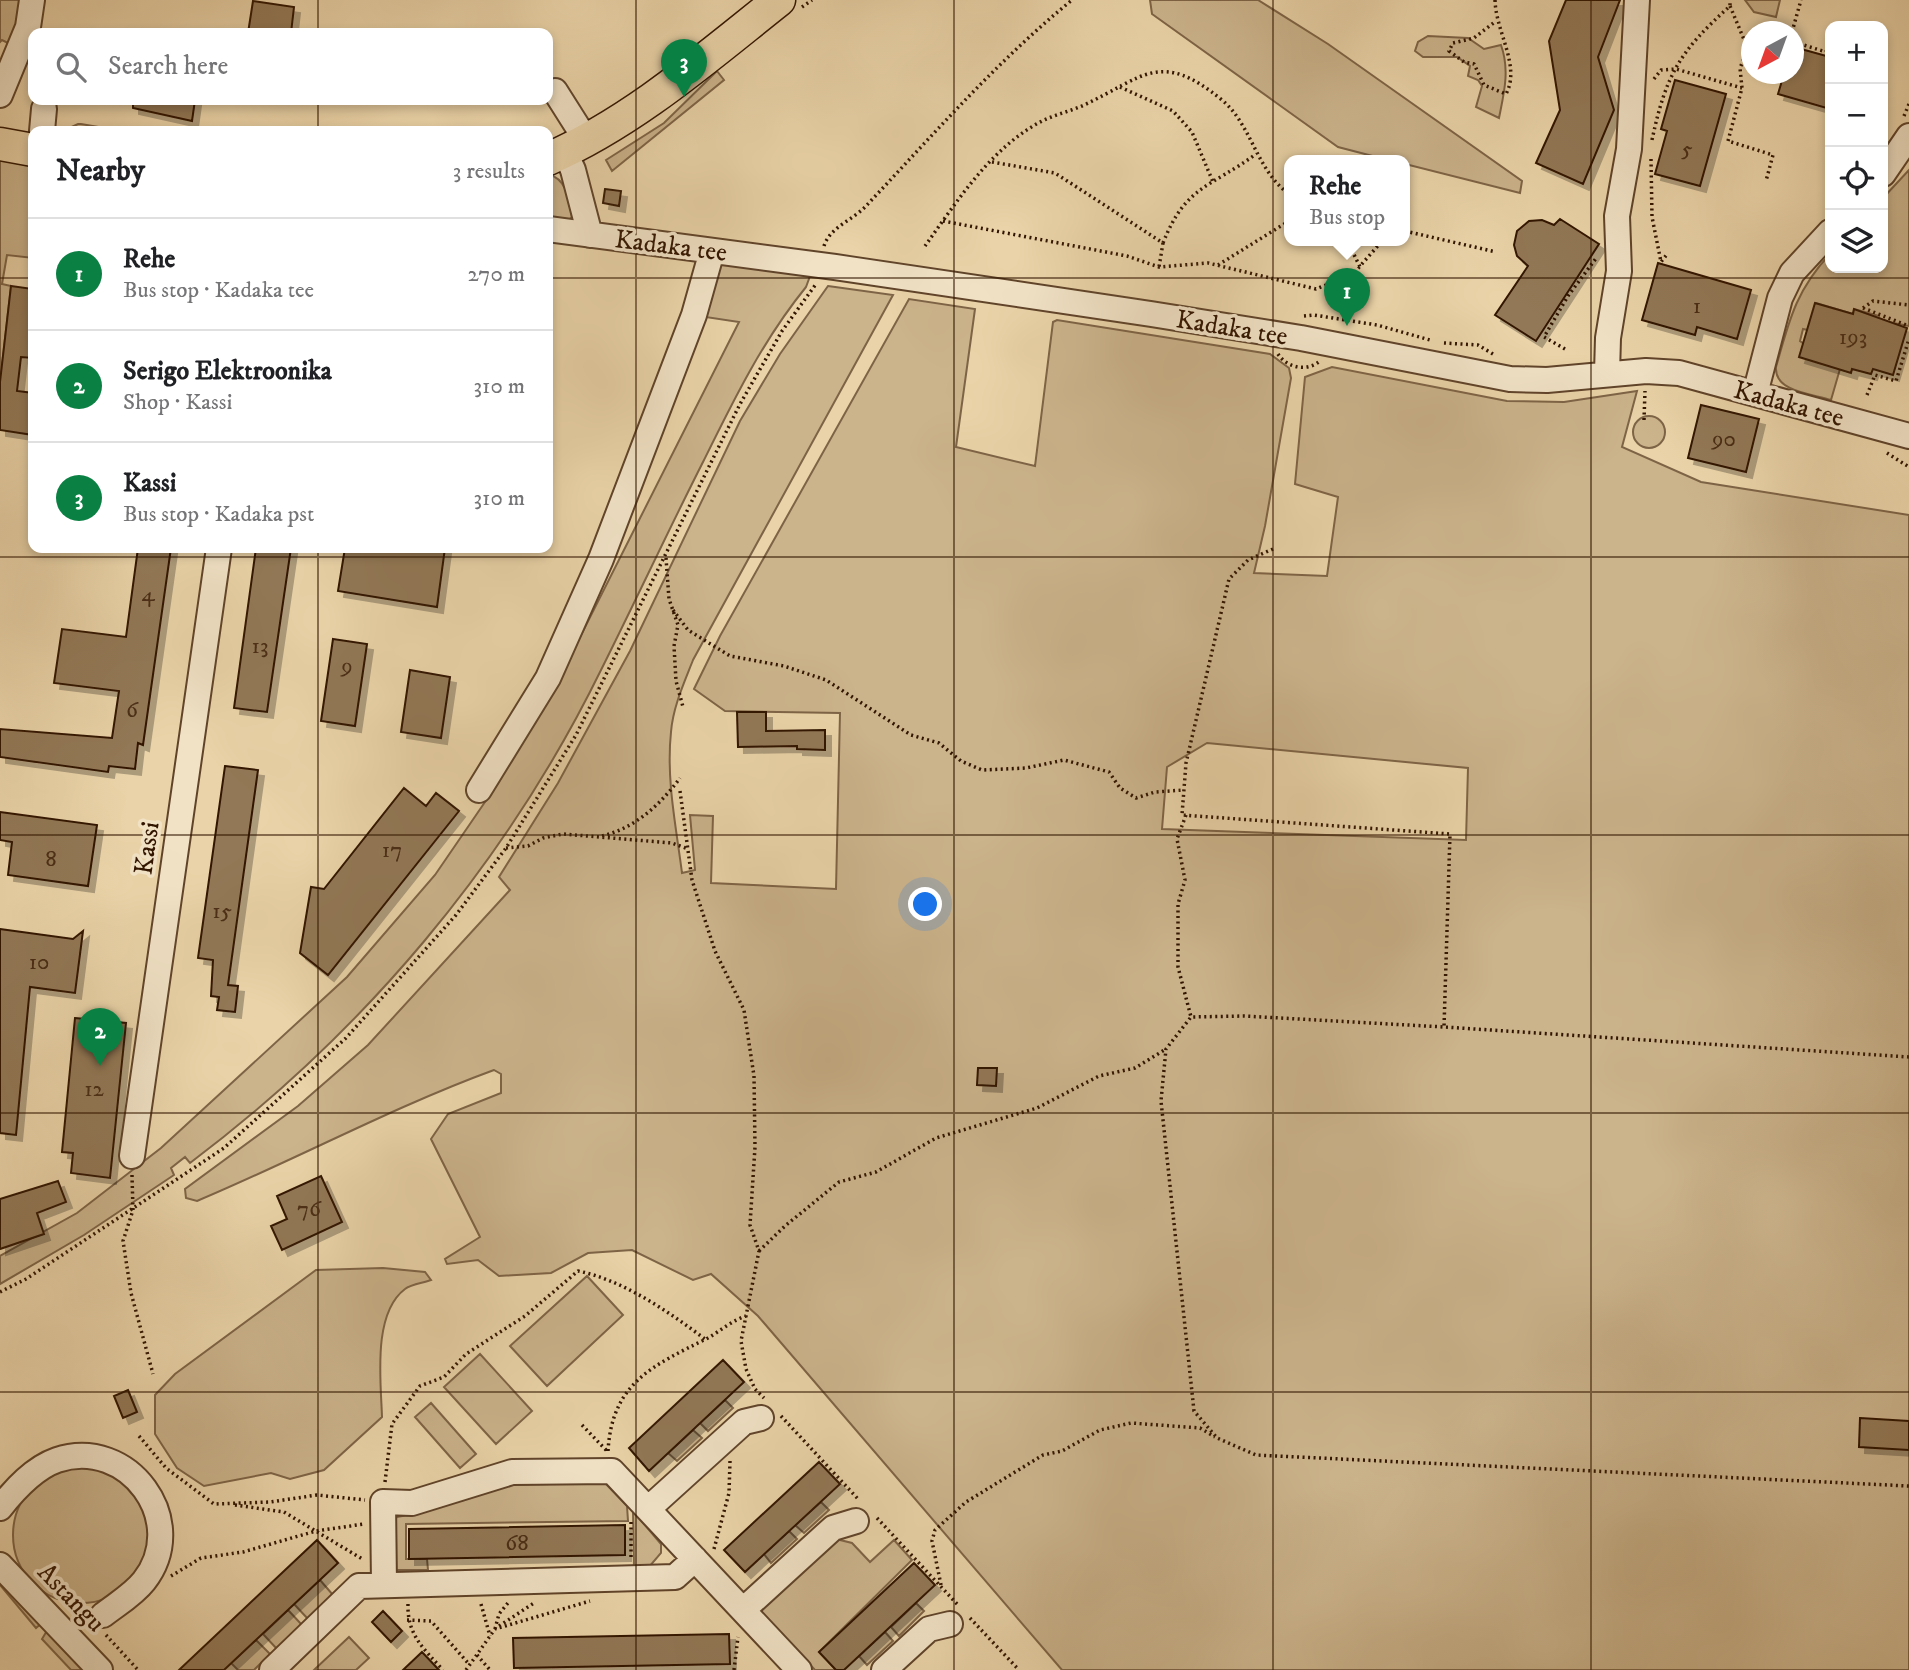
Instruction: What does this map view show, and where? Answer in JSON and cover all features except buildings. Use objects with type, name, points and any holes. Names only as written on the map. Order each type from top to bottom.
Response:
[{"type":"main road","points":[[566,150],[659,93],[779,0]]},
{"type":"main road","points":[[0,144],[28,149]]},
{"type":"street","points":[[0,95],[28,27],[32,0]]},
{"type":"street","points":[[1607,373],[1608,338],[1619,271],[1617,216],[1629,149],[1637,0]]},
{"type":"street","points":[[555,91],[566,150],[590,235]]},
{"type":"street","points":[[1888,167],[1909,136]]},
{"type":"street","name":"Kadaka tee","points":[[553,230],[1287,336],[1510,379],[1547,380],[1607,373],[1679,373],[1909,436]]},
{"type":"street","points":[[1755,394],[1780,298],[1792,274],[1825,238]]},
{"type":"street","points":[[479,790],[515,737],[548,678],[595,571],[694,315],[712,251]]},
{"type":"street","name":"Kassi","points":[[132,1156],[218,553]]},
{"type":"street","points":[[639,1513],[744,1422],[761,1418]]},
{"type":"street","points":[[0,1508],[41,1467],[71,1456],[102,1458],[131,1472],[142,1483],[152,1497],[159,1522],[159,1546],[154,1564],[133,1593],[103,1615]]},
{"type":"street","points":[[392,1580],[383,1511],[512,1472],[612,1471],[639,1513],[703,1560],[741,1622],[799,1670]]},
{"type":"street","points":[[741,1622],[833,1528],[856,1521]]},
{"type":"street","points":[[272,1670],[359,1586],[392,1580],[555,1581],[675,1577],[703,1560]]},
{"type":"street","name":"Astangu","points":[[0,1565],[100,1670]]},
{"type":"street","points":[[884,1670],[929,1629],[950,1624]]},
{"type":"path","points":[[863,209],[985,77],[1072,0]]},
{"type":"path","points":[[1495,0],[1496,21],[1511,61],[1511,82],[1506,94],[1484,85],[1474,64],[1464,62],[1449,51],[1453,43],[1474,38],[1496,21]]},
{"type":"path","points":[[1730,0],[1730,6],[1741,29]]},
{"type":"path","points":[[1795,21],[1801,0]]},
{"type":"path","points":[[1668,253],[1661,262],[1652,217],[1652,140],[1661,100],[1688,46],[1730,6]]},
{"type":"path","points":[[1804,45],[1825,52]]},
{"type":"path","points":[[1633,90],[1647,88],[1661,69],[1676,69],[1742,89]]},
{"type":"path","points":[[925,246],[1009,142],[1044,120],[1083,106],[1154,70],[1181,74],[1223,101],[1242,125],[1262,165],[1284,189]]},
{"type":"path","points":[[1742,84],[1728,141],[1773,155],[1766,181]]},
{"type":"path","points":[[1118,87],[1173,111],[1192,132],[1213,182]]},
{"type":"path","points":[[1159,267],[1163,243],[1174,214],[1196,190],[1256,154]]},
{"type":"path","points":[[992,162],[1055,173],[1163,243]]},
{"type":"path","points":[[943,221],[1127,256],[1159,267],[1208,263],[1316,289],[1353,274],[1378,246]]},
{"type":"path","points":[[1218,265],[1284,224]]},
{"type":"path","points":[[1410,231],[1496,252]]},
{"type":"path","points":[[1350,246],[1360,267]]},
{"type":"path","points":[[1564,349],[1544,337],[1568,296],[1600,252]]},
{"type":"path","points":[[1909,305],[1873,301],[1863,308],[1881,315],[1881,318],[1909,326]]},
{"type":"path","points":[[0,1292],[26,1279],[224,1148],[346,1038],[456,915],[506,848],[576,735],[740,404],[782,331],[802,304]]},
{"type":"path","points":[[1867,395],[1875,374],[1896,382],[1909,338]]},
{"type":"path","points":[[1644,420],[1646,385]]},
{"type":"path","points":[[1273,549],[1248,560],[1229,579],[1186,762],[1182,815],[1450,834],[1444,1027]]},
{"type":"path","points":[[666,554],[666,581],[678,625],[674,646],[676,681],[683,707]]},
{"type":"path","points":[[673,610],[688,630],[730,656],[784,666],[826,680],[903,730],[939,743],[961,761],[982,770],[1026,768],[1064,760],[1109,772],[1120,788],[1136,798],[1154,792],[1184,790]]},
{"type":"path","points":[[600,836],[629,826],[646,814],[669,793],[680,778]]},
{"type":"path","points":[[680,791],[692,880],[715,951],[744,1010],[754,1076],[755,1147],[750,1225],[759,1251],[741,1340],[746,1369],[755,1389],[1019,1670]]},
{"type":"path","points":[[1186,816],[1177,839],[1185,880],[1178,904],[1178,967],[1191,1017]]},
{"type":"path","points":[[506,848],[528,846],[542,838],[564,834],[672,843],[688,849]]},
{"type":"path","points":[[1191,1017],[1244,1016],[1909,1056]]},
{"type":"path","points":[[759,1251],[839,1182],[876,1172],[936,1138],[1038,1108],[1099,1076],[1135,1068],[1166,1048],[1191,1017]]},
{"type":"path","points":[[1166,1048],[1161,1101],[1195,1411],[1217,1438]]},
{"type":"path","points":[[132,1156],[133,1210],[123,1241],[131,1293],[153,1374]]},
{"type":"path","points":[[383,1511],[392,1424],[421,1386],[444,1377],[466,1354],[525,1316],[578,1271],[600,1275],[682,1322],[705,1339]]},
{"type":"path","points":[[608,1451],[614,1414],[630,1385],[746,1316]]},
{"type":"path","points":[[941,1586],[932,1541],[935,1530],[974,1497],[1043,1455],[1062,1451],[1100,1430],[1131,1423],[1200,1428],[1256,1455],[1909,1486]]},
{"type":"path","points":[[703,1560],[729,1493],[731,1434]]},
{"type":"path","points":[[139,1436],[166,1468],[214,1504],[284,1512],[392,1580],[412,1636],[443,1670]]},
{"type":"path","points":[[214,1504],[280,1501],[317,1495],[383,1511]]},
{"type":"path","points":[[171,1576],[201,1558],[243,1552],[383,1511]]},
{"type":"path","points":[[631,1569],[639,1513]]},
{"type":"path","points":[[466,1670],[495,1629],[499,1614],[514,1595],[518,1581]]},
{"type":"path","points":[[495,1629],[521,1612],[555,1581]]},
{"type":"path","points":[[495,1629],[579,1606]]},
{"type":"path","points":[[407,1620],[430,1621],[468,1664]]},
{"type":"path","points":[[734,1670],[741,1622]]},
{"type":"path","points":[[477,1655],[490,1670]]},
{"type":"shaded area","points":[[0,0],[28,0],[14,46],[2,40],[0,42]]},
{"type":"shaded area","points":[[1150,0],[1258,0],[1328,44],[1522,181],[1520,193],[1410,165],[1410,155],[1369,155],[1338,147],[1152,14]]},
{"type":"shaded area","points":[[1745,0],[1780,0],[1776,17],[1754,12]]},
{"type":"shaded area","points":[[1428,36],[1468,38],[1484,49],[1501,45],[1506,72],[1499,118],[1476,107],[1482,86],[1478,80],[1468,76],[1470,66],[1457,57],[1423,57],[1415,51],[1418,42]]},
{"type":"shaded area","points":[[717,71],[724,80],[612,171],[606,160],[664,123]]},
{"type":"shaded area","points":[[0,160],[28,165],[28,257],[7,255],[2,284],[11,286],[0,382]]},
{"type":"shaded area","points":[[1909,170],[1909,326],[1878,320],[1879,316],[1854,309],[1853,314],[1816,303],[1808,330],[1803,329],[1800,341],[1840,369],[1831,400],[1796,391],[1781,382],[1776,367],[1801,293],[1825,259],[1825,273],[1888,273],[1888,193]]},
{"type":"shaded area","points":[[553,176],[559,180],[566,191],[572,217],[569,220],[553,220]]},
{"type":"shaded area","points":[[720,263],[810,276],[806,287],[776,328],[738,392],[563,742],[521,811],[475,877],[425,940],[371,1001],[314,1058],[253,1112],[190,1163],[185,1157],[171,1168],[174,1175],[84,1235],[0,1284],[0,1256],[77,1213],[161,1148],[347,977],[435,875],[498,783],[576,645],[739,322],[699,316]]},
{"type":"shaded area","points":[[828,286],[893,295],[693,660],[676,704],[671,732],[670,767],[682,873],[695,870],[690,815],[713,816],[711,883],[836,889],[840,713],[725,711],[694,689],[720,636],[909,299],[975,309],[956,447],[1035,466],[1053,322],[1057,320],[1270,354],[1289,368],[1291,378],[1254,573],[1327,576],[1338,497],[1295,484],[1305,377],[1332,367],[1507,401],[1564,402],[1637,391],[1622,447],[1701,482],[1909,515],[1909,1670],[1062,1670],[758,1316],[711,1274],[693,1280],[632,1250],[588,1253],[551,1273],[499,1276],[478,1260],[447,1264],[445,1259],[480,1237],[431,1139],[448,1114],[501,1093],[501,1074],[494,1070],[419,1100],[197,1201],[186,1198],[185,1189],[298,1106],[368,1045],[510,890],[499,877],[558,783],[630,651],[740,421],[780,354]],"holes":[[[1207,743],[1468,768],[1466,840],[1162,829],[1167,767]]]},
{"type":"shaded area","points":[[1649,416],[1660,421],[1665,432],[1660,443],[1649,448],[1638,443],[1633,432],[1638,421]]},
{"type":"shaded area","points":[[383,1268],[425,1272],[431,1280],[405,1289],[394,1300],[387,1315],[380,1368],[382,1417],[324,1470],[290,1479],[271,1473],[204,1486],[177,1468],[155,1434],[155,1395],[175,1374],[316,1270]]},
{"type":"shaded area","points":[[587,1276],[623,1315],[547,1386],[510,1346]]},
{"type":"shaded area","points":[[480,1354],[532,1411],[496,1444],[444,1387]]},
{"type":"shaded area","points":[[725,1400],[733,1408],[708,1431],[700,1423]]},
{"type":"shaded area","points":[[431,1403],[476,1454],[460,1468],[415,1417]]},
{"type":"shaded area","points":[[693,1430],[702,1438],[677,1461],[668,1453]]},
{"type":"shaded area","points":[[81,1467],[107,1472],[129,1487],[144,1509],[149,1535],[144,1561],[129,1583],[107,1598],[81,1603],[55,1598],[33,1583],[18,1561],[13,1535],[18,1509],[33,1487],[55,1472]]},
{"type":"shaded area","points":[[605,1483],[627,1506],[628,1521],[406,1524],[406,1559],[427,1559],[428,1570],[394,1570],[389,1527],[397,1517],[419,1513],[490,1485]]},
{"type":"shaded area","points":[[821,1502],[829,1510],[804,1533],[795,1525]]},
{"type":"shaded area","points":[[633,1511],[661,1544],[661,1553],[649,1567],[634,1567]]},
{"type":"shaded area","points":[[789,1531],[797,1539],[771,1563],[764,1554]]},
{"type":"shaded area","points":[[836,1539],[852,1543],[870,1562],[894,1540],[912,1560],[819,1652],[836,1670],[815,1670],[762,1613],[762,1607]]},
{"type":"shaded area","points":[[0,1577],[42,1623],[36,1628],[0,1585]]},
{"type":"shaded area","points":[[320,1580],[333,1595],[308,1619],[294,1604]]},
{"type":"shaded area","points":[[916,1603],[924,1611],[899,1636],[891,1627]]},
{"type":"shaded area","points":[[288,1610],[302,1625],[277,1649],[263,1634]]},
{"type":"shaded area","points":[[48,1629],[86,1670],[71,1670],[42,1639]]},
{"type":"shaded area","points":[[885,1632],[893,1641],[867,1665],[859,1656]]},
{"type":"shaded area","points":[[349,1637],[369,1658],[356,1670],[314,1670]]},
{"type":"shaded area","points":[[256,1640],[270,1654],[254,1670],[238,1670],[231,1663]]},
{"type":"place","name":"Kassi","points":[[684,97]]},
{"type":"place","name":"Rehe","points":[[1347,326]]},
{"type":"place","name":"Serigo Elektroonika","points":[[100,1066]]}]
